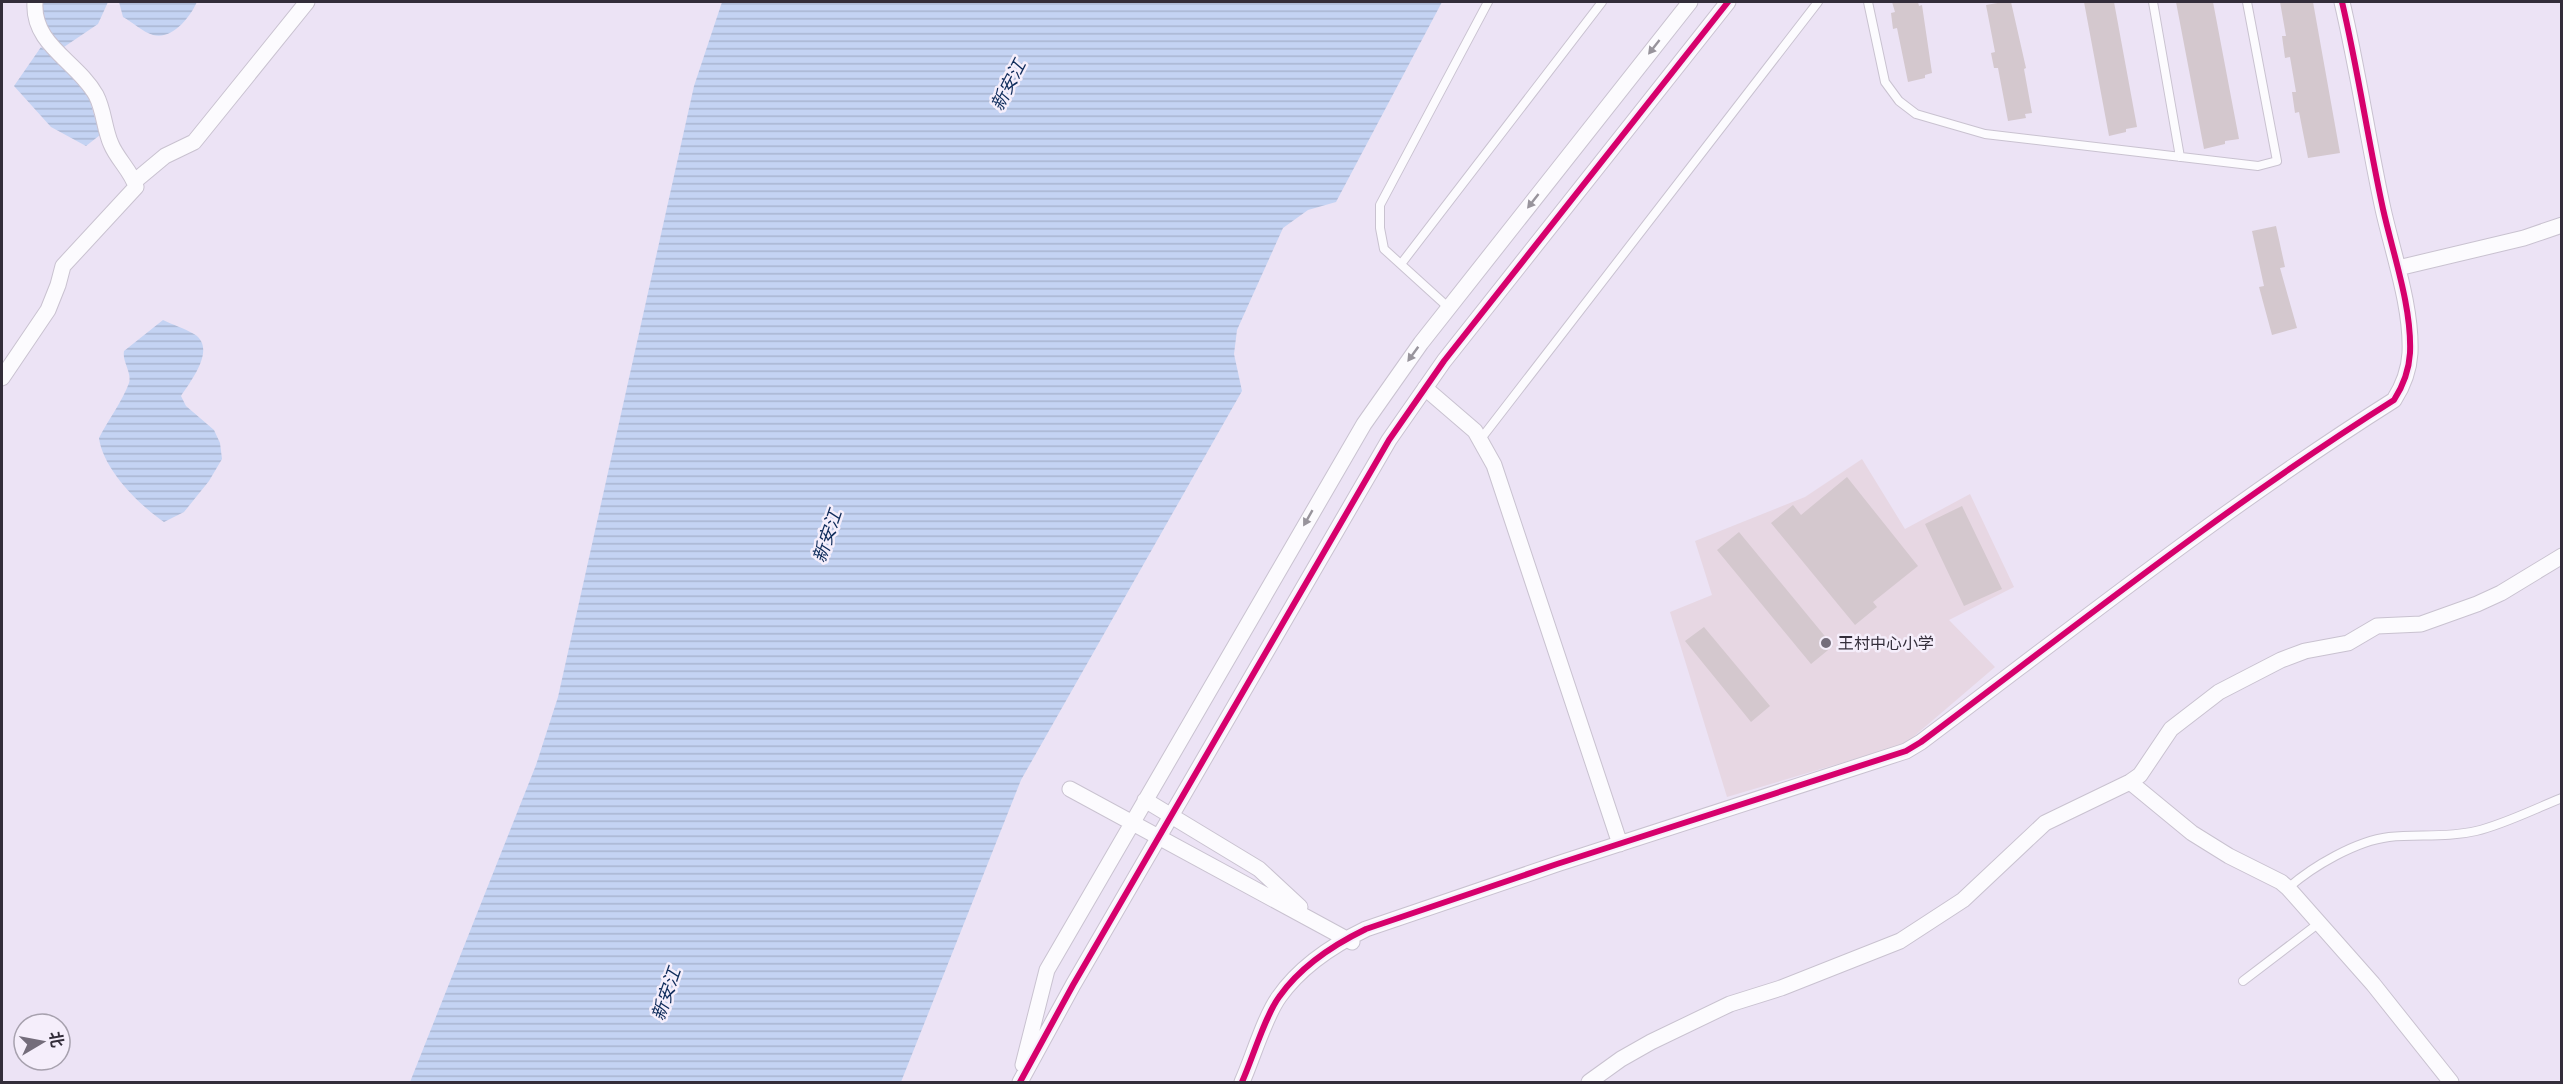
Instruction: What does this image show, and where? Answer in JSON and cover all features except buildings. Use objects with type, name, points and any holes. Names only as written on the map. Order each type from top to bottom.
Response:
[{"type":"street","points":[[2,378],[48,310],[63,266],[133,193],[136,187],[135,181],[111,145],[96,95],[81,74],[43,37],[37,25],[35,2]]},
{"type":"street","points":[[135,181],[165,156],[194,142],[307,2]]},
{"type":"street","points":[[1019,1083],[1047,970],[1342,459],[1387,389],[1690,2]]},
{"type":"street","points":[[1019,1083],[1073,985],[1367,475],[1425,388],[1728,2]]},
{"type":"street","points":[[1242,1083],[1277,999],[1302,971],[1366,929],[1620,844],[1891,758],[1921,742],[2145,571],[2315,450],[2394,400],[2405,379],[2410,355],[2398,268],[2383,211],[2342,2]]},
{"type":"street","points":[[2398,268],[2524,238],[2562,225]]},
{"type":"street","points":[[1425,388],[1474,431],[1494,465],[1620,844]]},
{"type":"street","points":[[1589,1083],[1621,1059],[1651,1042],[1730,1004],[1781,988],[1900,941],[1963,900],[2045,823],[2140,775],[2171,729],[2219,692],[2281,660],[2305,651],[2348,643],[2378,626],[2421,624],[2477,604],[2501,593],[2562,556]]},
{"type":"street","points":[[2130,782],[2192,833],[2229,856],[2282,882],[2373,984],[2451,1083]]},
{"type":"street","points":[[1070,789],[1346,943]]},
{"type":"street","points":[[1145,800],[1259,870],[1346,943]]},
{"type":"lane","points":[[1449,308],[1384,249],[1380,228],[1380,205],[1488,2]]},
{"type":"lane","points":[[1401,264],[1602,2]]},
{"type":"lane","points":[[1480,440],[1818,2]]},
{"type":"lane","points":[[1868,2],[1885,82],[1899,101],[1916,114],[1985,134],[2258,166],[2277,161],[2247,2]]},
{"type":"lane","points":[[2153,2],[2180,157]]},
{"type":"lane","points":[[2288,888],[2302,875],[2339,855],[2372,841],[2389,837],[2444,837],[2478,830],[2562,798]]},
{"type":"lane","points":[[2242,981],[2319,923]]},
{"type":"shaded area","name":"王村中心小学","points":[[1862,459],[1905,529],[1970,494],[2014,587],[1949,620],[1995,667],[1905,744],[1727,797],[1670,612],[1712,595],[1695,541],[1805,497]]},
{"type":"water","points":[[38,2],[108,2],[98,24],[61,49],[50,36]]},
{"type":"water","points":[[119,2],[197,2],[180,26],[160,36],[149,34],[123,17]]},
{"type":"water","name":"新安江","points":[[722,2],[1442,2],[1336,202],[1308,210],[1283,228],[1237,330],[1234,354],[1242,391],[1021,780],[901,1082],[410,1082],[536,765],[558,697],[694,86]]},
{"type":"water","points":[[41,47],[66,69],[88,94],[100,135],[86,146],[51,127],[14,86]]},
{"type":"water","points":[[163,320],[194,334],[203,347],[200,365],[181,396],[186,406],[214,430],[220,443],[222,459],[209,481],[184,512],[164,522],[144,506],[115,474],[107,462],[99,438],[129,383],[124,351]]},
{"type":"cycle path","points":[[1020,1082],[1073,985],[1389,440],[1444,361],[1728,2]]},
{"type":"cycle path","points":[[1242,1082],[1264,1026],[1279,997],[1307,967],[1341,942],[1366,929],[1557,864],[1906,751],[2213,523],[2394,400],[2403,383],[2408,366],[2410,353],[2408,317],[2383,209],[2342,2]]},
{"type":"place","name":"王村中心小学","points":[[1826,643]]}]
